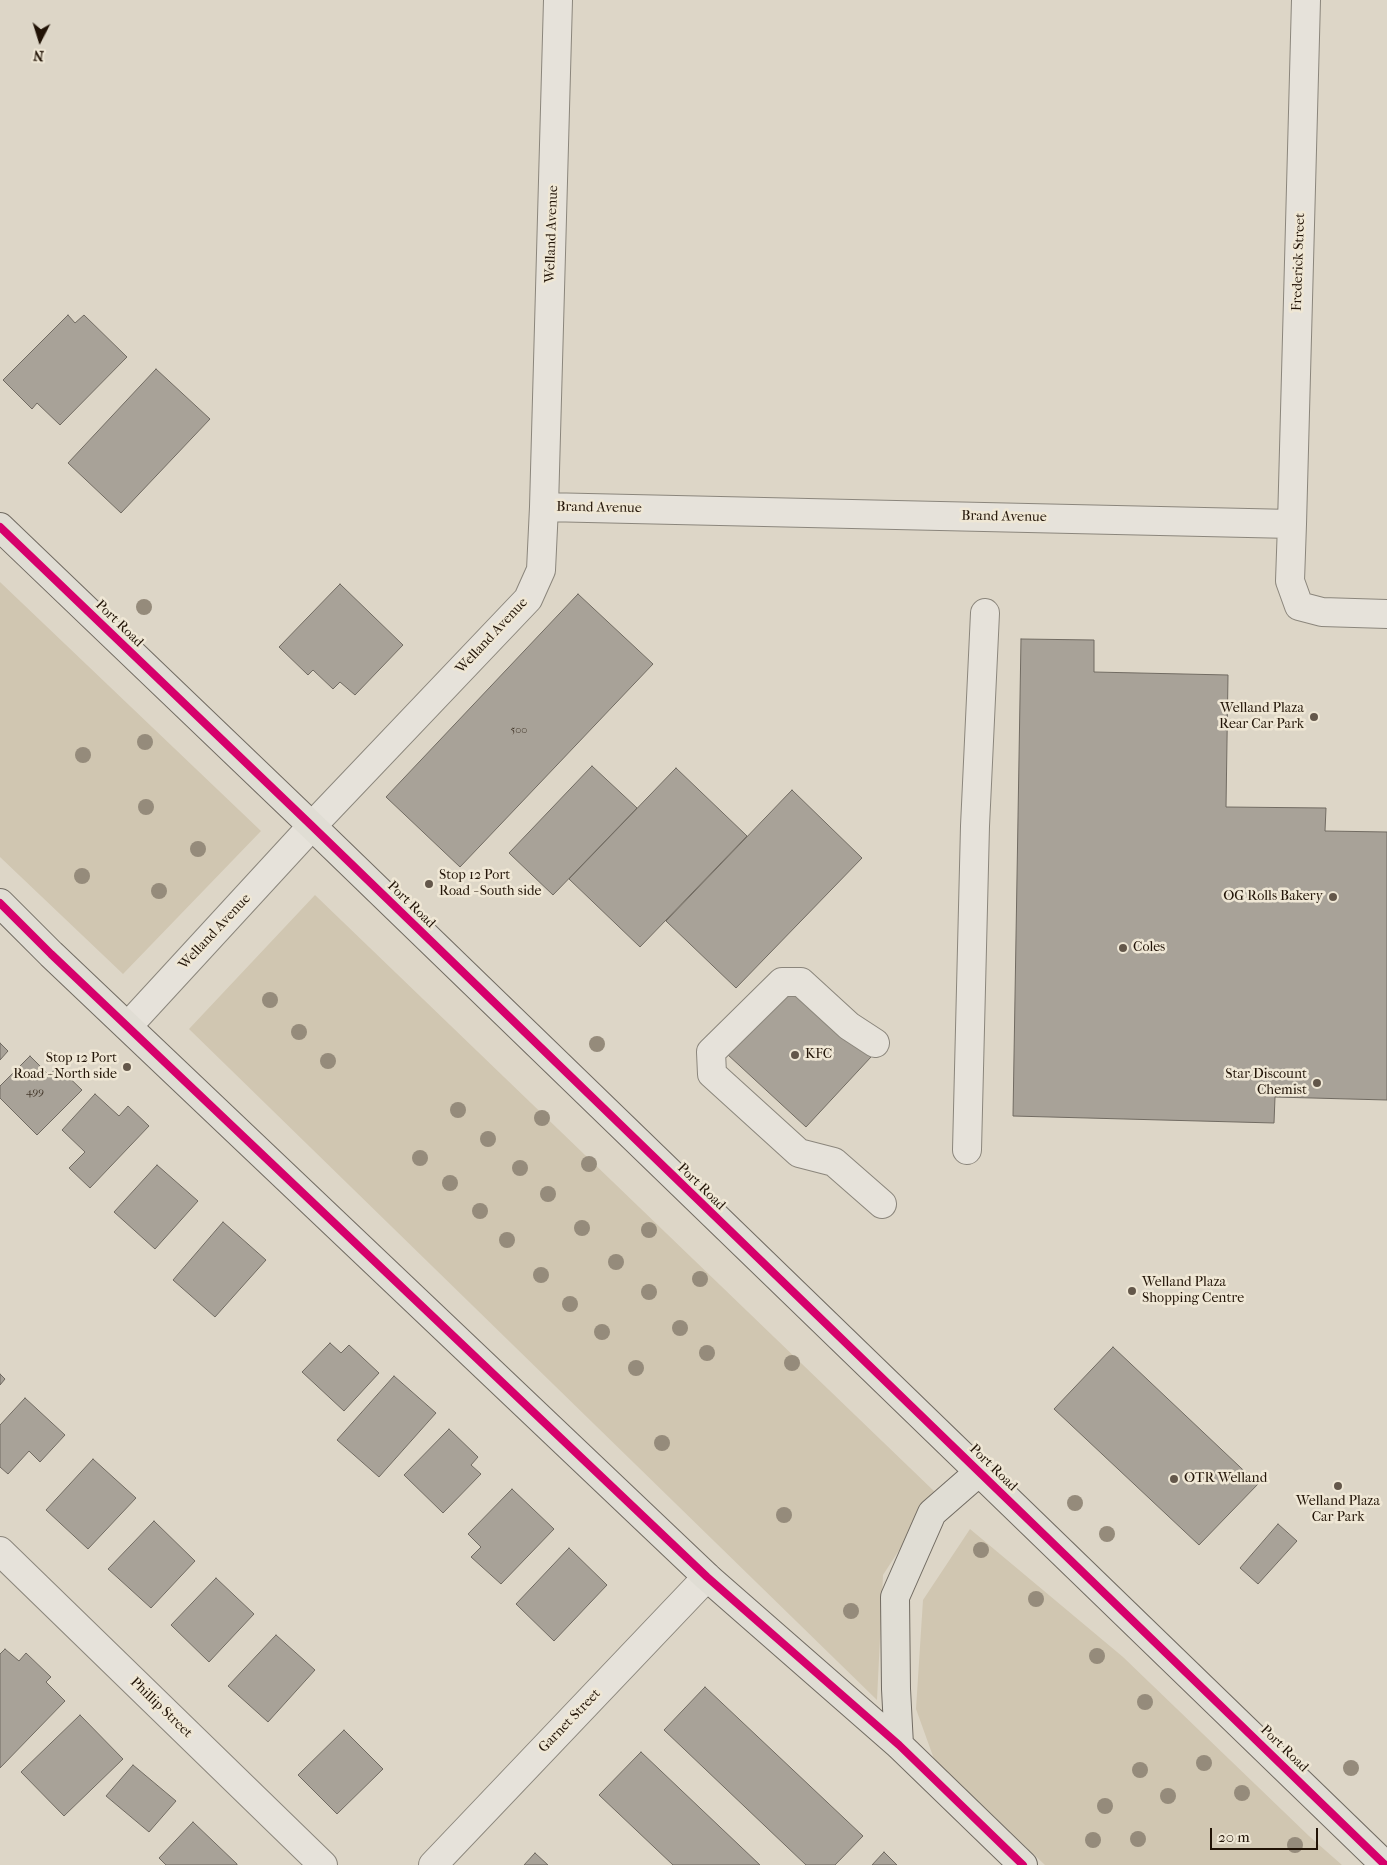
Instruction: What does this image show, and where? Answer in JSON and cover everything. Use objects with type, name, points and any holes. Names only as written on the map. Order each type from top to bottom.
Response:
[{"type":"highway","name":"Port Road","points":[[0,527],[312,826],[1385,1865]]},
{"type":"highway","points":[[0,903],[707,1577],[899,1745],[1023,1865]]},
{"type":"highway","points":[[899,1745],[895,1597],[932,1513],[979,1472]]},
{"type":"street","name":"Welland Avenue","points":[[128,1026],[312,826],[528,599],[540,570],[544,507],[558,0]]},
{"type":"street","name":"Frederick Street","points":[[1292,524],[1306,0]]},
{"type":"street","name":"Brand Avenue","points":[[544,507],[1292,524]]},
{"type":"street","points":[[1292,524],[1290,581],[1299,606],[1322,612],[1387,614]]},
{"type":"street","points":[[967,1150],[975,826],[985,613]]},
{"type":"street","points":[[875,1042],[849,1026],[801,982],[782,982],[711,1052],[712,1074],[799,1152],[834,1162],[882,1204]]},
{"type":"street","name":"Phillip Street","points":[[0,1551],[323,1865]]},
{"type":"street","name":"Garnet Street","points":[[433,1865],[707,1577]]},
{"type":"shaded area","points":[[0,582],[261,831],[123,974],[0,857]]},
{"type":"shaded area","points":[[315,895],[936,1493],[883,1575],[877,1700],[189,1029]]},
{"type":"shaded area","points":[[970,1529],[1123,1657],[1309,1836],[1342,1865],[1045,1865],[934,1759],[916,1709],[923,1600]]},
{"type":"building","points":[[68,315],[75,323],[84,315],[127,357],[60,425],[37,403],[32,409],[3,380]]},
{"type":"building","points":[[156,369],[210,419],[121,513],[68,463]]},
{"type":"building","points":[[340,584],[403,645],[355,695],[340,682],[333,689],[313,670],[308,675],[279,647]]},
{"type":"building","points":[[578,594],[653,664],[460,867],[386,797]]},
{"type":"building","points":[[1021,639],[1094,640],[1094,672],[1228,675],[1226,807],[1326,808],[1325,831],[1387,832],[1387,1100],[1275,1097],[1274,1123],[1013,1116]]},
{"type":"building","points":[[592,766],[637,808],[553,895],[509,853]]},
{"type":"building","points":[[676,768],[747,836],[640,947],[569,879]]},
{"type":"building","points":[[792,790],[862,858],[736,988],[666,921]]},
{"type":"building","points":[[792,984],[871,1057],[806,1127],[727,1054]]},
{"type":"building","points":[[0,1043],[8,1051],[0,1060]]},
{"type":"building","points":[[30,1056],[49,1075],[58,1067],[82,1090],[37,1135],[0,1098],[0,1086]]},
{"type":"building","points":[[95,1094],[119,1116],[128,1106],[149,1126],[90,1188],[69,1168],[85,1152],[62,1130]]},
{"type":"building","points":[[157,1165],[198,1201],[155,1249],[114,1212]]},
{"type":"building","points":[[223,1222],[266,1260],[215,1317],[173,1280]]},
{"type":"building","points":[[330,1343],[341,1353],[349,1345],[379,1373],[344,1411],[302,1372]]},
{"type":"building","points":[[1113,1347],[1258,1484],[1199,1545],[1054,1409]]},
{"type":"building","points":[[0,1374],[5,1379],[0,1385]]},
{"type":"building","points":[[394,1376],[436,1413],[379,1477],[337,1440]]},
{"type":"building","points":[[25,1398],[65,1435],[40,1462],[29,1451],[8,1474],[0,1467],[0,1425]]},
{"type":"building","points":[[449,1429],[478,1457],[471,1465],[481,1474],[443,1513],[404,1475]]},
{"type":"building","points":[[93,1459],[136,1498],[88,1549],[46,1510]]},
{"type":"building","points":[[512,1489],[554,1529],[501,1584],[471,1557],[481,1547],[468,1534]]},
{"type":"building","points":[[154,1521],[195,1561],[151,1608],[108,1569]]},
{"type":"building","points":[[1278,1524],[1297,1541],[1258,1584],[1240,1568]]},
{"type":"building","points":[[569,1548],[607,1585],[554,1641],[516,1604]]},
{"type":"building","points":[[216,1578],[254,1614],[209,1662],[171,1625]]},
{"type":"building","points":[[276,1635],[315,1670],[268,1722],[228,1686]]},
{"type":"building","points":[[5,1649],[19,1661],[26,1653],[51,1677],[46,1682],[65,1701],[0,1768],[0,1654]]},
{"type":"building","points":[[705,1687],[863,1836],[835,1865],[806,1865],[664,1730]]},
{"type":"building","points":[[80,1715],[123,1759],[64,1816],[21,1772]]},
{"type":"building","points":[[344,1730],[383,1769],[337,1814],[298,1775]]},
{"type":"building","points":[[641,1752],[760,1865],[673,1865],[599,1795]]},
{"type":"building","points":[[133,1765],[176,1801],[149,1832],[106,1796]]},
{"type":"building","points":[[193,1822],[237,1865],[166,1865],[159,1858]]},
{"type":"building","points":[[884,1852],[897,1865],[872,1865]]},
{"type":"building","points":[[535,1853],[548,1865],[524,1865]]},
{"type":"cycle path","points":[[0,527],[312,826],[1385,1865]]},
{"type":"cycle path","points":[[0,903],[51,954],[707,1577],[899,1745],[1023,1865]]},
{"type":"place","name":"Welland Plaza Rear Car Park","points":[[1314,717]]},
{"type":"place","name":"Stop 12 Port Road - South side","points":[[429,884]]},
{"type":"place","name":"OG Rolls Bakery","points":[[1333,897]]},
{"type":"place","name":"Coles","points":[[1123,948]]},
{"type":"place","name":"KFC","points":[[795,1055]]},
{"type":"place","name":"Stop 12 Port Road - North side","points":[[127,1067]]},
{"type":"place","name":"Star Discount Chemist","points":[[1317,1083]]},
{"type":"place","name":"Welland Plaza Shopping Centre","points":[[1132,1291]]},
{"type":"place","name":"OTR Welland","points":[[1174,1479]]},
{"type":"place","name":"Welland Plaza Car Park","points":[[1338,1486]]}]
